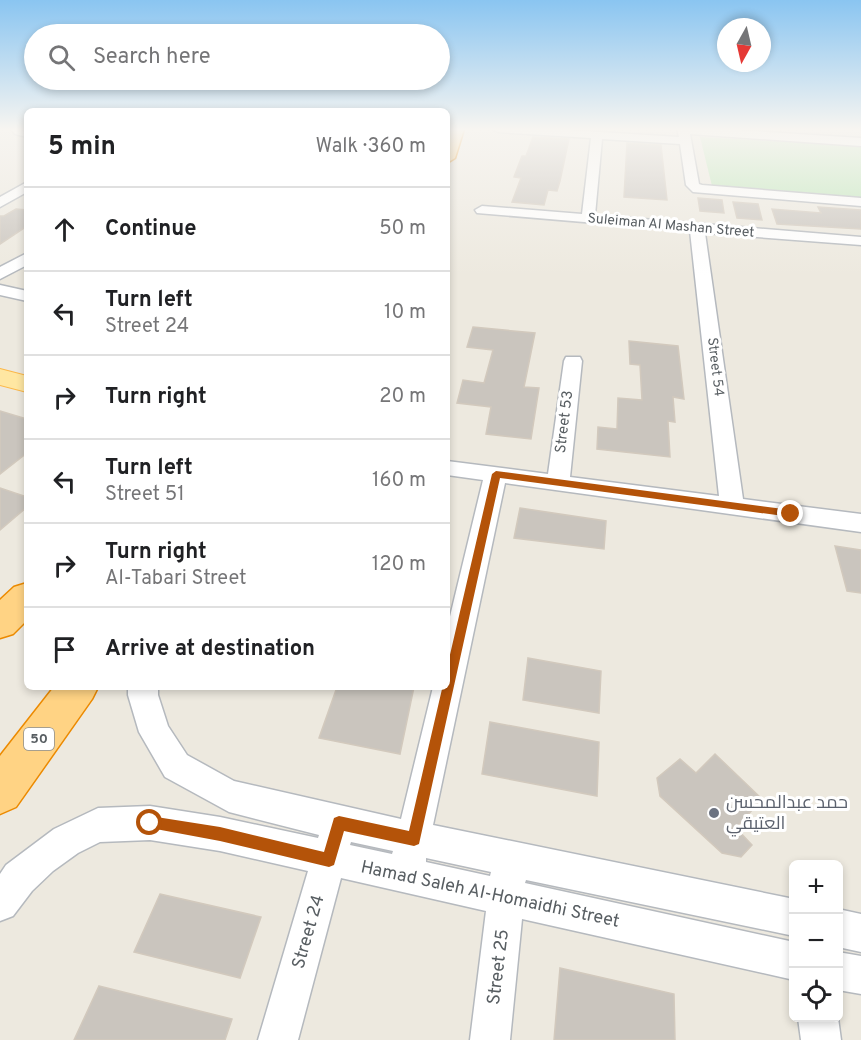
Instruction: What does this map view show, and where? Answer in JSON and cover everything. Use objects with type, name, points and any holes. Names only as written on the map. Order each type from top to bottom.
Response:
[{"type":"highway","name":"50","points":[[0,792],[76,690]]},
{"type":"main road","points":[[0,359],[24,364]]},
{"type":"main road","points":[[0,377],[24,383]]},
{"type":"street","points":[[588,219],[592,178]]},
{"type":"street","points":[[692,178],[693,185],[698,189],[861,202]]},
{"type":"street","points":[[9,184],[24,186]]},
{"type":"street","points":[[0,203],[24,188]]},
{"type":"street","name":"Suleiman Al Mashan Street","points":[[482,210],[861,241]]},
{"type":"street","name":"Street 54","points":[[697,228],[732,506]]},
{"type":"street","points":[[0,274],[24,260]]},
{"type":"street","points":[[0,290],[24,295]]},
{"type":"street","name":"Street 53","points":[[558,482],[573,362]]},
{"type":"street","points":[[450,468],[861,523]]},
{"type":"street","points":[[450,679],[496,474]]},
{"type":"street","points":[[144,690],[154,732],[176,766],[229,796],[339,823],[789,917]]},
{"type":"street","points":[[405,875],[447,690]]},
{"type":"street","name":"Hamad Saleh Al-Homaidhi Street","points":[[0,903],[19,878],[66,841],[98,825],[150,823],[220,834],[329,860],[789,960]]},
{"type":"street","name":"Street 24","points":[[278,1040],[339,823]]},
{"type":"street","name":"Street 25","points":[[490,1040],[510,859]]},
{"type":"street","points":[[843,929],[861,933]]},
{"type":"street","points":[[843,972],[861,975]]},
{"type":"street","points":[[819,1022],[821,1040]]},
{"type":"green space","points":[[710,178],[861,178],[861,199],[713,190]]},
{"type":"building","points":[[518,178],[561,178],[557,191],[548,190],[544,205],[512,202],[521,178]]},
{"type":"building","points":[[625,178],[665,178],[667,200],[624,197]]},
{"type":"building","points":[[698,198],[722,200],[724,213],[700,211]]},
{"type":"building","points":[[733,202],[758,204],[762,220],[737,218]]},
{"type":"building","points":[[818,207],[861,210],[861,229],[777,224],[772,209],[821,213]]},
{"type":"building","points":[[16,209],[24,210],[24,228],[0,244],[0,216]]},
{"type":"building","points":[[473,327],[535,333],[524,387],[539,388],[531,439],[486,434],[491,407],[457,403],[463,380],[484,383],[493,350],[467,347]]},
{"type":"building","points":[[629,341],[678,346],[684,399],[673,397],[675,422],[668,421],[670,457],[597,449],[598,427],[617,429],[618,398],[642,400],[640,365],[630,364]]},
{"type":"building","points":[[0,411],[24,418],[24,455],[0,474]]},
{"type":"building","points":[[0,488],[24,496],[24,510],[0,530]]},
{"type":"building","points":[[520,508],[606,521],[604,549],[514,538]]},
{"type":"building","points":[[835,546],[861,550],[861,593],[847,591]]},
{"type":"building","points":[[528,658],[601,671],[599,713],[523,700]]},
{"type":"building","points":[[336,690],[413,690],[400,754],[319,738]]},
{"type":"building","points":[[490,722],[599,742],[597,796],[482,774]]},
{"type":"building","name":"حمد عبدالمحسن العتيقي","points":[[715,754],[762,799],[736,828],[752,845],[741,857],[722,853],[660,796],[657,778],[680,759],[696,773]]},
{"type":"building","points":[[160,894],[261,917],[240,978],[134,952]]},
{"type":"building","points":[[560,968],[674,994],[675,1040],[554,1040]]},
{"type":"building","points":[[99,986],[232,1019],[225,1040],[74,1040]]},
{"type":"place","name":"حمد عبدالمحسن العتيقي","points":[[714,813]]},
{"type":"route","points":[[150,823],[220,834],[329,860],[339,823],[414,839],[496,474],[791,514]]}]
